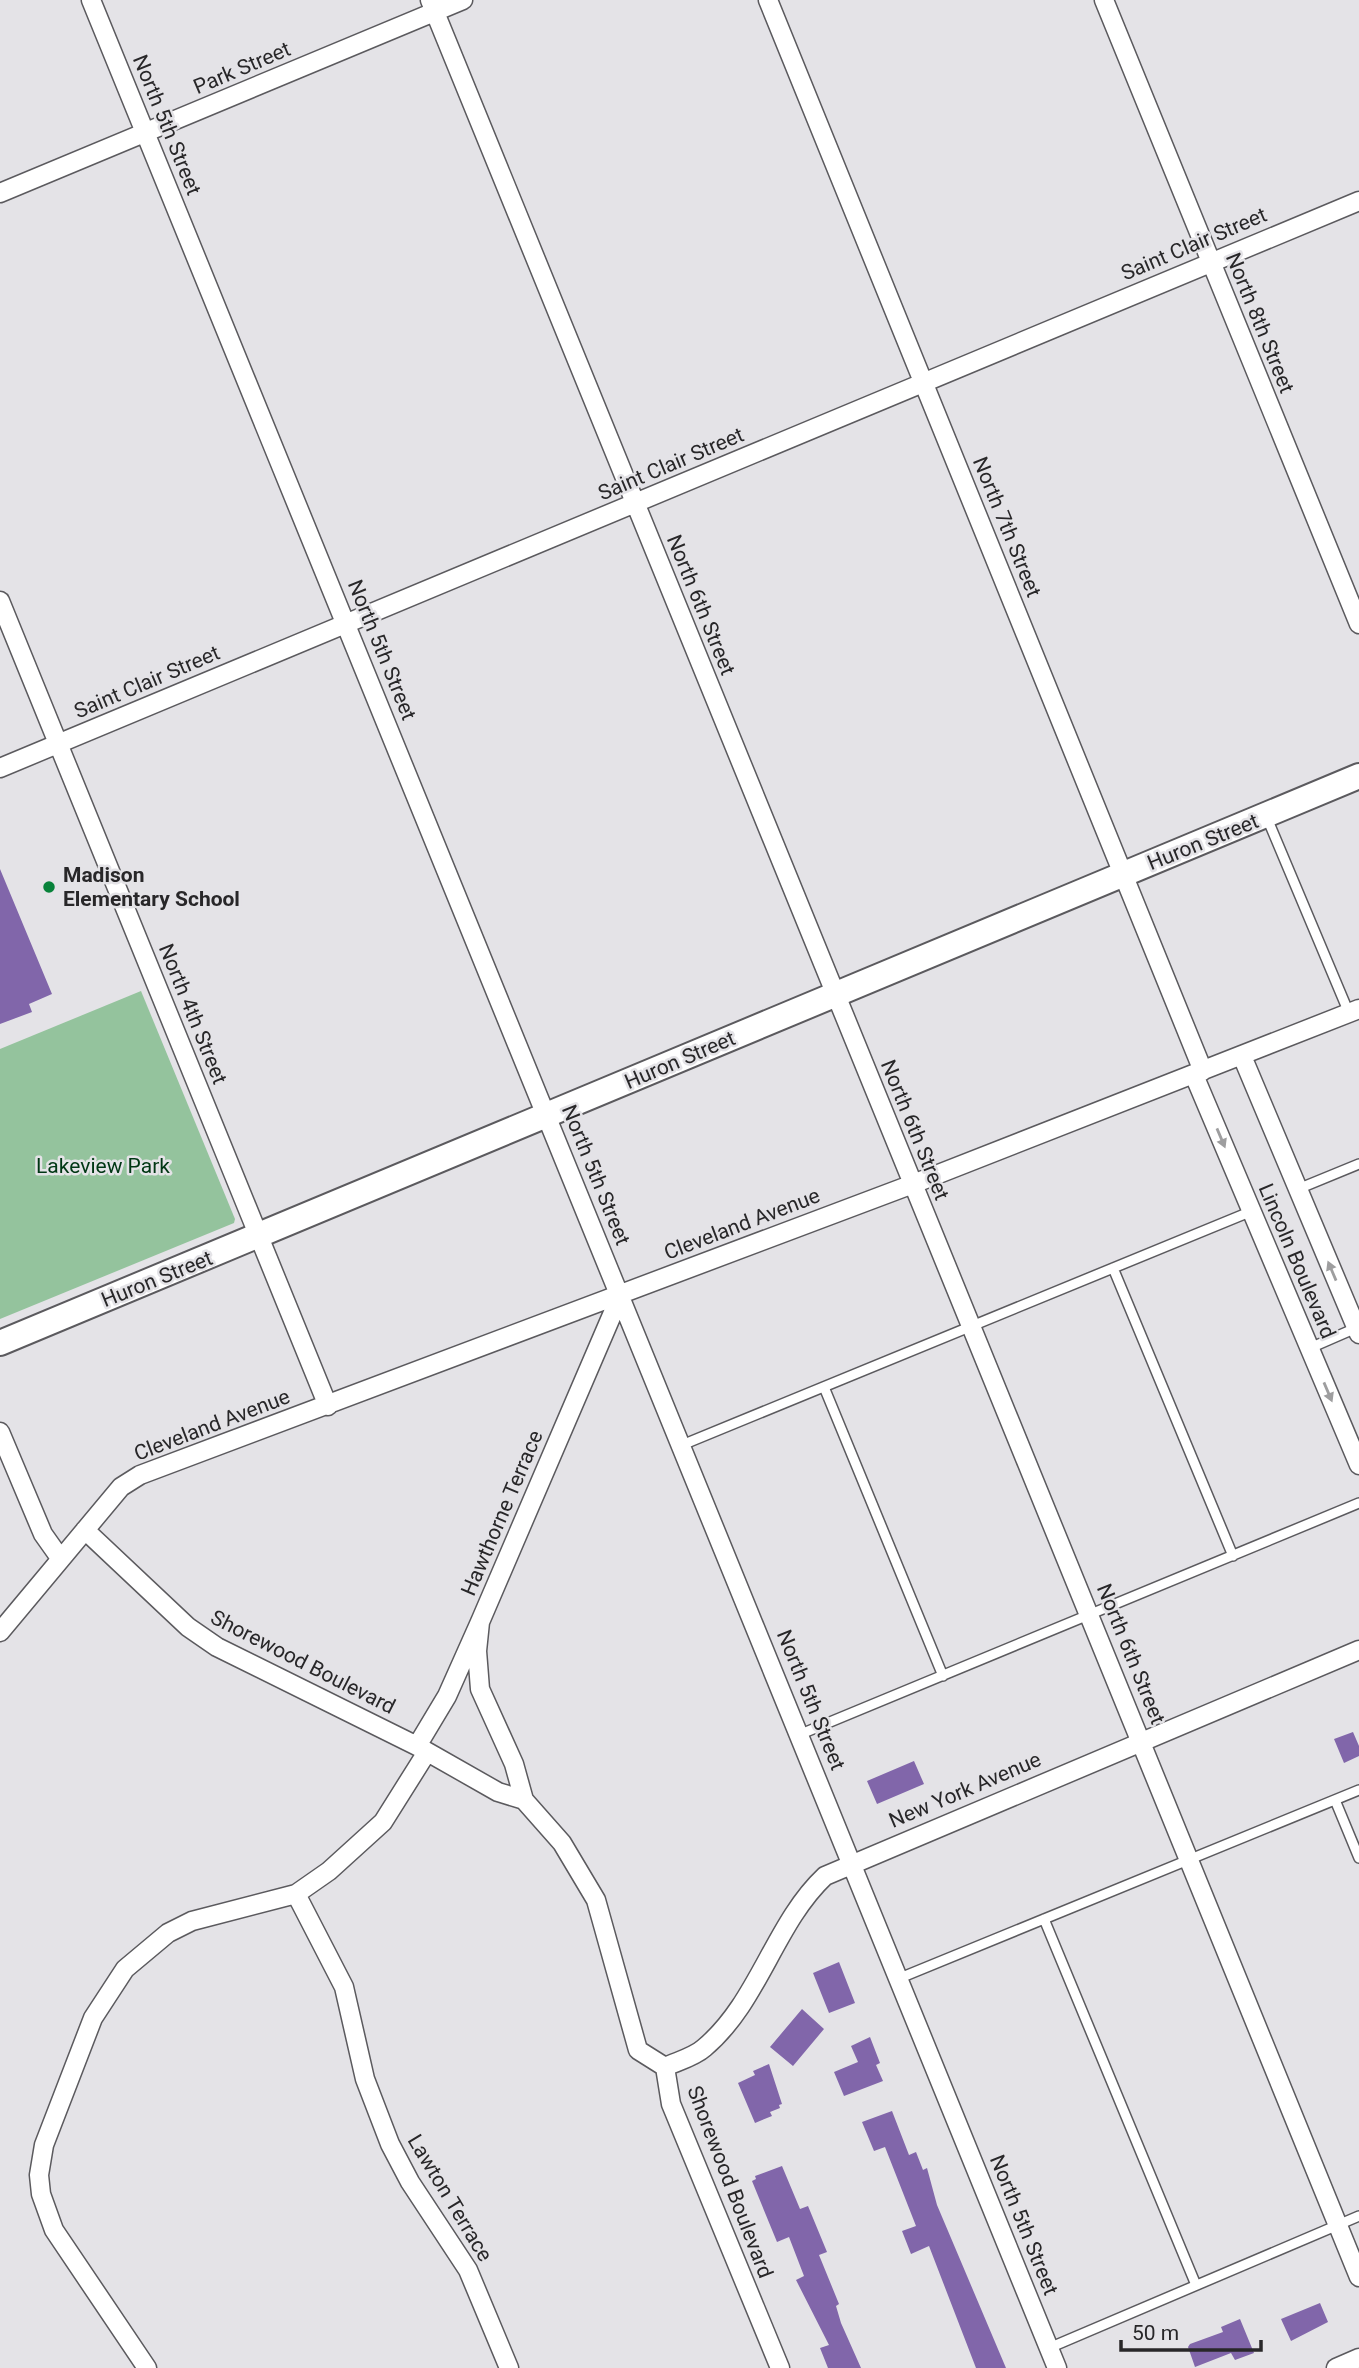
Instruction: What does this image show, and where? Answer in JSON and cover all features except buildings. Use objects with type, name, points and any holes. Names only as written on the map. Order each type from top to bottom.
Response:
[{"type":"street","name":"North 5th Street","points":[[91,0],[853,1861],[1057,2368]]},
{"type":"street","name":"Park Street","points":[[0,193],[433,6],[463,0]]},
{"type":"street","name":"North 7th Street","points":[[768,0],[1124,875],[1199,1073]]},
{"type":"street","name":"North 8th Street","points":[[1104,0],[1359,624]]},
{"type":"street","name":"North 6th Street","points":[[433,6],[912,1184],[1143,1741],[1359,2277]]},
{"type":"street","name":"Saint Clair Street","points":[[0,768],[1359,201]]},
{"type":"street","name":"North 4th Street","points":[[0,601],[328,1406]]},
{"type":"street","name":"Huron Street","points":[[0,1343],[260,1237],[1359,776]]},
{"type":"street","name":"Cleveland Avenue","points":[[0,1632],[121,1487],[140,1475],[912,1184],[1354,1011]]},
{"type":"street","name":"Lincoln Boulevard","points":[[1242,1056],[1358,1331]]},
{"type":"street","name":"Lincoln Boulevard","points":[[1199,1073],[1252,1211],[1359,1465]]},
{"type":"street","name":"Hawthorne Terrace","points":[[147,2368],[50,2221],[41,2194],[39,2175],[44,2145],[93,2018],[125,1969],[157,1941],[192,1921],[296,1894],[359,1847],[383,1822],[447,1696],[621,1294]]},
{"type":"street","points":[[0,1432],[43,1534],[60,1558]]},
{"type":"street","name":"Shorewood Boulevard","points":[[85,1530],[188,1627],[217,1647],[422,1749],[498,1791],[524,1800]]},
{"type":"street","name":"Shorewood Boulevard","points":[[480,1622],[477,1651],[480,1689],[514,1764],[524,1800],[562,1843],[596,1900],[638,2050],[665,2067],[671,2104],[780,2368]]},
{"type":"street","name":"New York Avenue","points":[[665,2067],[702,2050],[729,2024],[806,1894],[825,1876],[853,1861],[1359,1650]]},
{"type":"street","name":"Lawton Terrace","points":[[296,1894],[344,1987],[365,2079],[390,2144],[411,2182],[468,2270],[509,2368]]},
{"type":"street","points":[[1336,2368],[1359,2358]]},
{"type":"lane","points":[[1266,816],[1354,1011]]},
{"type":"lane","points":[[1298,1189],[1359,1164]]},
{"type":"lane","points":[[682,1445],[1252,1211]]},
{"type":"lane","points":[[1112,1268],[1233,1556]]},
{"type":"lane","points":[[1310,1348],[1358,1331]]},
{"type":"lane","points":[[824,1387],[943,1676]]},
{"type":"lane","points":[[801,1734],[1359,1503]]},
{"type":"lane","points":[[900,1978],[1359,1790]]},
{"type":"lane","points":[[1335,1800],[1359,1858]]},
{"type":"lane","points":[[1044,1919],[1196,2285]]},
{"type":"lane","points":[[1049,2348],[1359,2217]]},
{"type":"green space","name":"Lakeview Park","points":[[141,991],[235,1219],[234,1223],[0,1319],[0,1049]]},
{"type":"place","name":"Madison Elementary School","points":[[49,887]]}]
